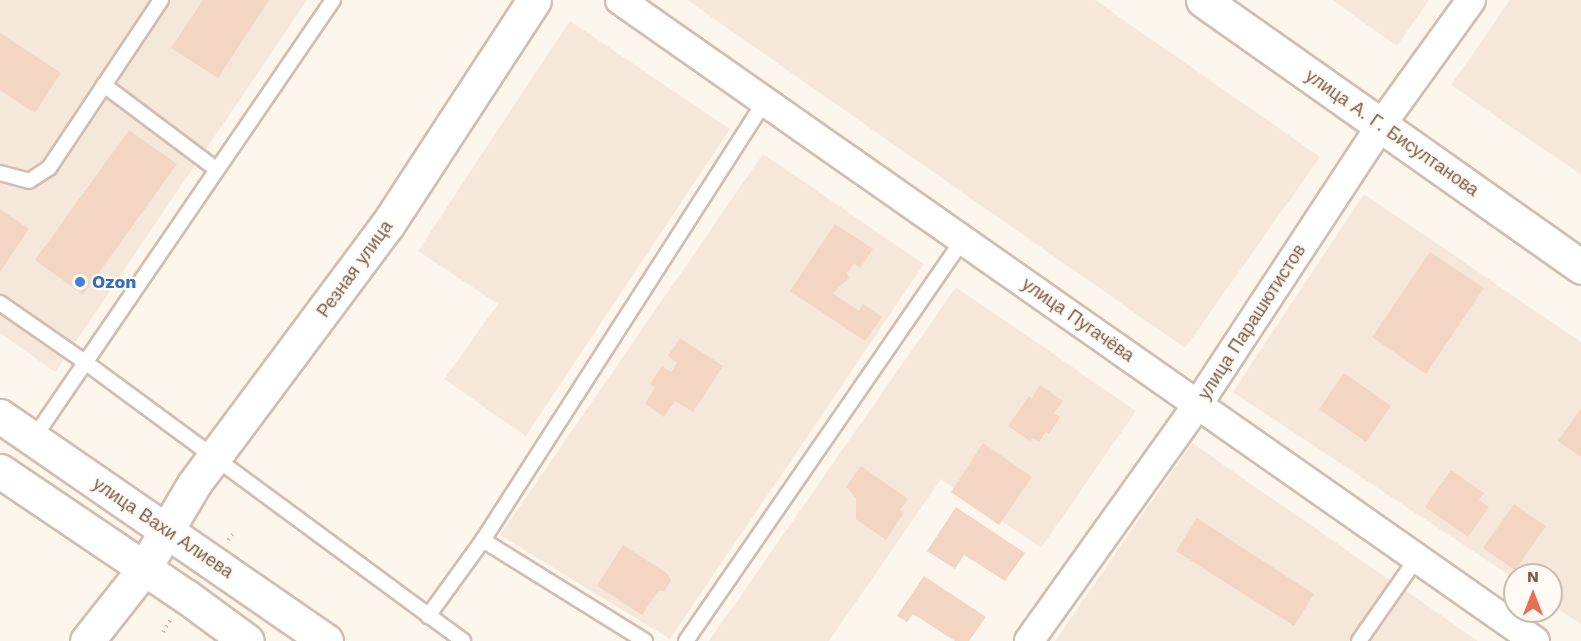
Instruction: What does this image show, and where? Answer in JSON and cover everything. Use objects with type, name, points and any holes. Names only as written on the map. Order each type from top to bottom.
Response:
[{"type":"street","name":"Резная улица","points":[[87,641],[143,570],[194,484],[388,224],[534,0]]},
{"type":"street","name":"улица Пугачёва","points":[[620,0],[1535,641]]},
{"type":"street","name":"улица А. Г. Бисултанова","points":[[1203,0],[1581,267]]},
{"type":"street","name":"улица Парашютистов","points":[[1029,641],[1198,404],[1381,125],[1471,0]]},
{"type":"street","name":"улица Вахи Алиева","points":[[0,416],[326,641]]},
{"type":"street","points":[[0,471],[143,570],[187,597],[238,638]]},
{"type":"lane","points":[[0,173],[29,181],[49,168],[161,0]]},
{"type":"lane","points":[[33,439],[333,0]]},
{"type":"lane","points":[[104,85],[216,169]]},
{"type":"lane","points":[[428,616],[483,540],[765,101]]},
{"type":"lane","points":[[686,641],[963,239]]},
{"type":"lane","points":[[0,303],[85,362],[213,459],[463,641]]},
{"type":"lane","points":[[483,540],[645,641]]},
{"type":"lane","points":[[1359,641],[1417,558]]},
{"type":"shaded area","points":[[0,0],[307,0],[55,372],[0,333]]},
{"type":"shaded area","points":[[687,0],[1095,0],[1320,157],[1185,348]]},
{"type":"shaded area","points":[[1332,0],[1429,0],[1397,46]]},
{"type":"shaded area","points":[[1510,0],[1581,0],[1581,175],[1451,85]]},
{"type":"shaded area","points":[[570,21],[730,129],[526,436],[444,379],[498,304],[418,251]]},
{"type":"shaded area","points":[[763,154],[924,264],[670,639],[500,535]]},
{"type":"shaded area","points":[[1364,194],[1581,342],[1581,624],[1563,612],[1563,563],[1503,563],[1503,571],[1233,392]]},
{"type":"shaded area","points":[[956,287],[1136,411],[1041,548],[941,479],[829,641],[709,641]]},
{"type":"shaded area","points":[[1192,443],[1478,641],[1055,641]]},
{"type":"building","points":[[203,0],[269,0],[218,78],[171,48]]},
{"type":"building","points":[[0,33],[61,73],[35,113],[0,90]]},
{"type":"building","points":[[129,130],[177,164],[83,295],[35,260]]},
{"type":"building","points":[[0,209],[29,229],[0,272]]},
{"type":"building","points":[[835,224],[873,249],[860,268],[854,263],[847,273],[849,278],[833,293],[859,311],[863,304],[882,317],[865,341],[790,291]]},
{"type":"building","points":[[1430,252],[1484,288],[1426,374],[1372,337]]},
{"type":"building","points":[[680,338],[723,366],[693,412],[675,401],[664,417],[645,404],[655,387],[650,384],[662,366],[671,372],[677,363],[668,356]]},
{"type":"building","points":[[1344,373],[1391,406],[1366,442],[1319,409]]},
{"type":"building","points":[[1040,385],[1063,401],[1054,413],[1060,417],[1049,434],[1046,432],[1039,442],[1033,438],[1030,441],[1008,426],[1029,396],[1032,398]]},
{"type":"building","points":[[1581,408],[1581,457],[1558,441]]},
{"type":"building","points":[[983,443],[1032,477],[999,525],[951,492]]},
{"type":"building","points":[[861,466],[908,499],[900,510],[904,513],[886,540],[856,519],[856,498],[846,487]]},
{"type":"building","points":[[1451,470],[1484,493],[1479,500],[1489,507],[1468,537],[1425,507]]},
{"type":"building","points":[[1514,504],[1546,526],[1520,563],[1505,563],[1483,548]]},
{"type":"building","points":[[956,507],[1025,553],[1005,581],[964,555],[955,569],[927,551]]},
{"type":"building","points":[[1197,518],[1314,594],[1294,626],[1176,551]]},
{"type":"building","points":[[623,545],[668,574],[671,581],[664,591],[658,591],[642,615],[597,586]]},
{"type":"building","points":[[924,576],[986,617],[969,641],[955,641],[913,614],[907,622],[897,616]]},
{"type":"place","name":"Ozon","points":[[80,282]]}]
